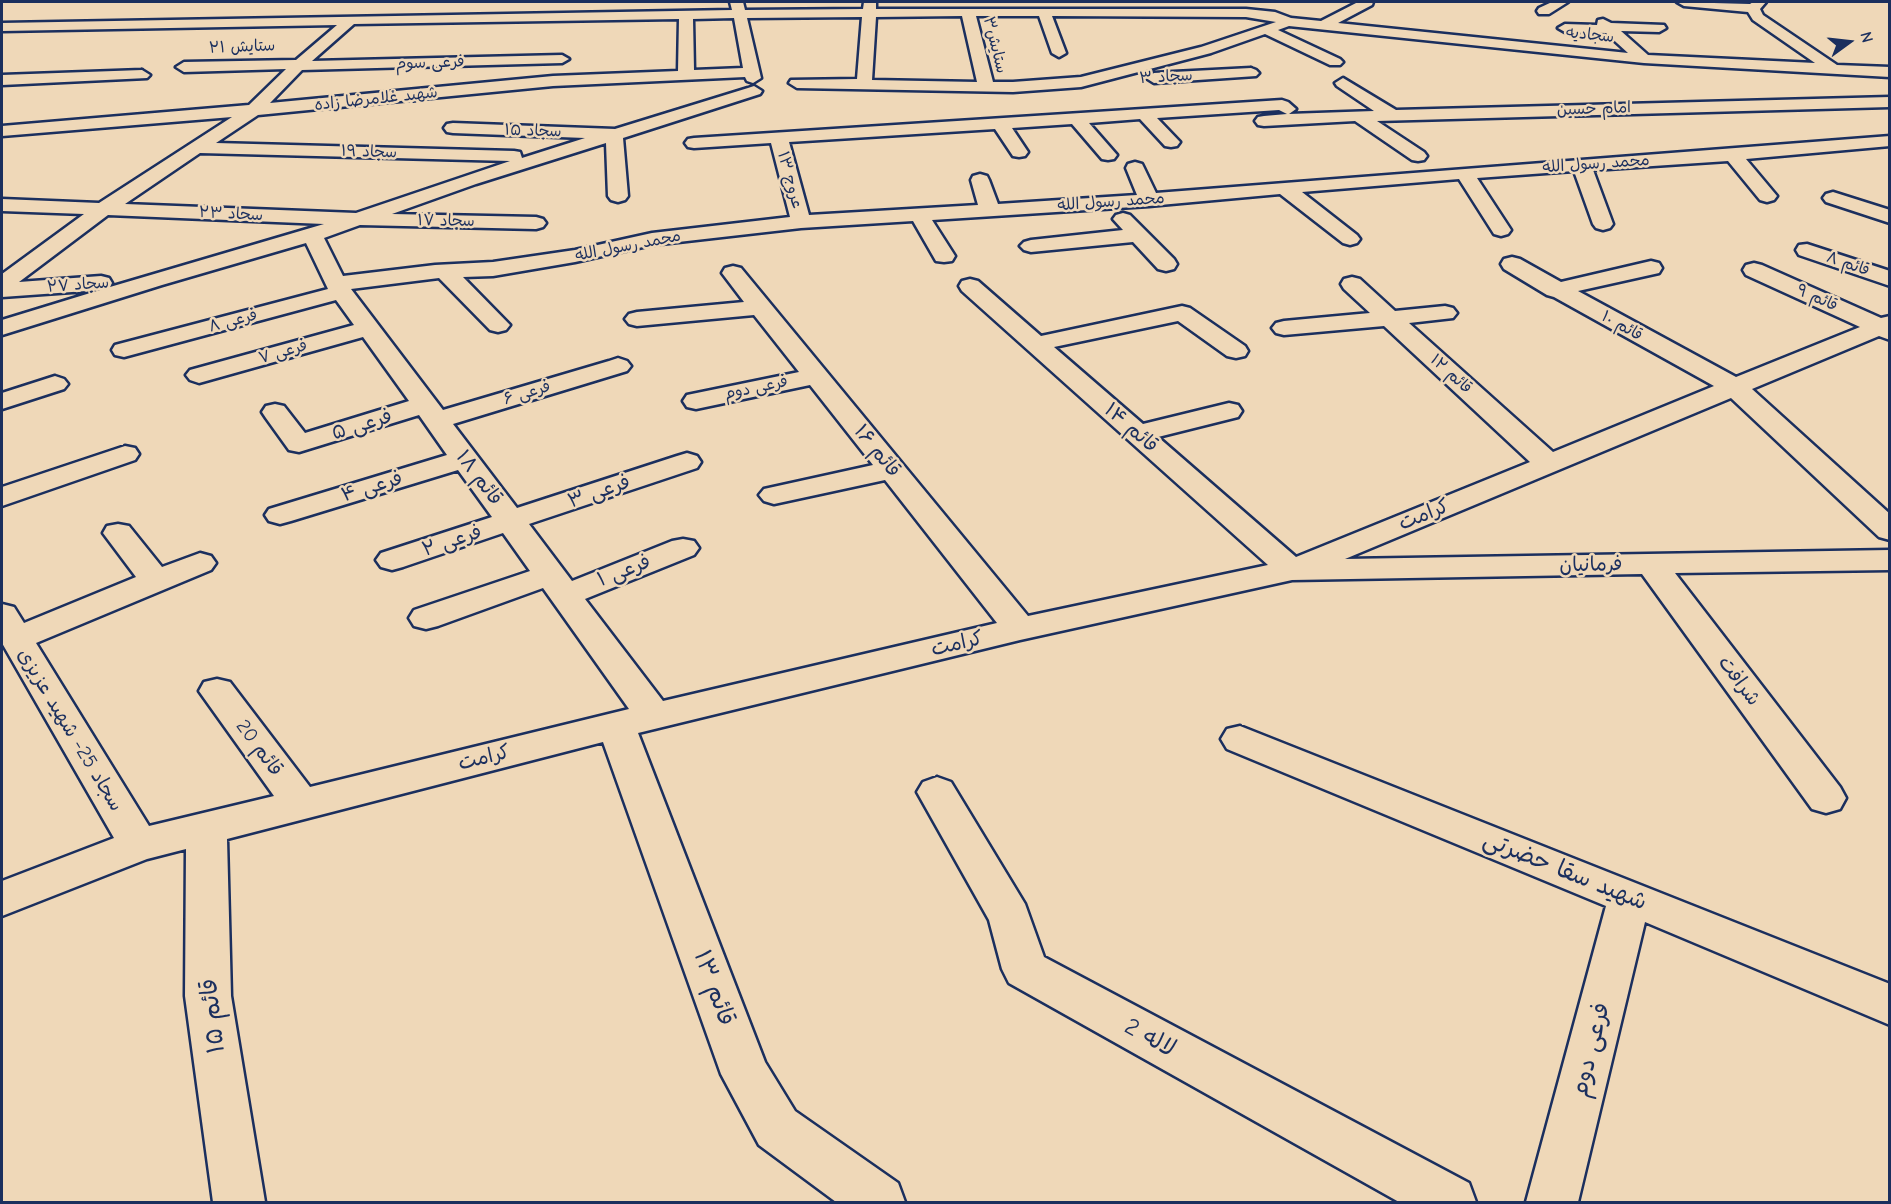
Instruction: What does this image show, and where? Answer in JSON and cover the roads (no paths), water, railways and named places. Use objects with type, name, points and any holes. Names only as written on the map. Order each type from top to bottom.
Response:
[{"type":"street","points":[[485,2],[489,17]]},
{"type":"street","points":[[2,27],[489,17],[576,21],[686,14],[737,8],[869,8],[938,2]]},
{"type":"street","points":[[1204,2],[1216,13]]},
{"type":"street","points":[[1322,26],[1367,2]]},
{"type":"street","points":[[1544,11],[1561,2]]},
{"type":"street","points":[[1684,2],[1757,5],[1758,17],[1833,69]]},
{"type":"street","points":[[2,328],[154,280],[312,235],[614,134],[759,82],[737,8]]},
{"type":"street","points":[[864,84],[869,8]]},
{"type":"street","name":"سجادیه","points":[[869,8],[968,13],[1246,13],[1282,16],[1322,26],[1644,59],[1890,72]]},
{"type":"street","points":[[1044,12],[1059,53]]},
{"type":"street","name":"ستایش۳","points":[[968,13],[986,87]]},
{"type":"street","points":[[686,14],[686,74]]},
{"type":"street","points":[[790,83],[1029,87],[1081,82],[1206,50],[1267,30],[1282,16]]},
{"type":"street","points":[[385,35],[400,20]]},
{"type":"street","points":[[2,284],[105,208],[255,110],[299,65],[350,21]]},
{"type":"street","points":[[103,39],[130,25]]},
{"type":"street","points":[[1459,25],[1474,41]]},
{"type":"street","points":[[1565,28],[1607,26],[1659,28]]},
{"type":"street","points":[[1607,26],[1644,59]]},
{"type":"street","points":[[1267,30],[1335,62]]},
{"type":"street","points":[[356,65],[370,50]]},
{"type":"street","name":"فرعی سوم","points":[[299,65],[381,64],[564,54],[553,81]]},
{"type":"street","points":[[360,100],[381,64]]},
{"type":"street","name":"ستایش ۲۱","points":[[184,67],[299,65]]},
{"type":"street","points":[[1791,67],[1853,103]]},
{"type":"street","name":"سجاد ۳","points":[[1081,82],[1251,73]]},
{"type":"street","name":"شهید غلامرضا زاده","points":[[2,131],[255,110],[553,81],[686,74],[759,82]]},
{"type":"street","points":[[2,80],[142,75]]},
{"type":"street","points":[[89,91],[107,77]]},
{"type":"street","points":[[2,90],[19,80]]},
{"type":"street","points":[[1752,82],[1794,104]]},
{"type":"street","points":[[825,83],[833,134]]},
{"type":"street","points":[[1343,83],[1392,115]]},
{"type":"street","points":[[1679,91],[1709,106]]},
{"type":"street","points":[[1591,94],[1617,108]]},
{"type":"street","points":[[1474,95],[1545,126]]},
{"type":"street","name":"امام حسین","points":[[1264,121],[1513,111],[1890,102]]},
{"type":"street","points":[[694,143],[1282,105],[1298,118]]},
{"type":"street","points":[[43,128],[70,106]]},
{"type":"street","points":[[1144,114],[1171,142]]},
{"type":"street","points":[[1439,114],[1463,129]]},
{"type":"street","points":[[1359,116],[1418,156]]},
{"type":"street","points":[[1076,118],[1108,155]]},
{"type":"street","points":[[1000,123],[1019,152]]},
{"type":"street","points":[[61,142],[92,124]]},
{"type":"street","name":"سجاد ۱۵","points":[[453,128],[614,134]]},
{"type":"street","points":[[892,130],[901,152]]},
{"type":"street","points":[[614,134],[618,196]]},
{"type":"street","name":"عروج ۱۳","points":[[779,138],[801,222]]},
{"type":"street","name":"محمد رسول الله","points":[[339,288],[445,272],[493,269],[575,256],[652,239],[801,222],[1149,200],[1376,180],[1733,155],[1890,141]]},
{"type":"street","points":[[1821,147],[1835,163]]},
{"type":"street","name":"سجاد ۱۹","points":[[198,148],[540,157]]},
{"type":"street","points":[[1733,155],[1767,196]]},
{"type":"street","points":[[1354,164],[1376,180]]},
{"type":"street","points":[[1581,164],[1603,224]]},
{"type":"street","points":[[1135,168],[1149,200]]},
{"type":"street","points":[[1239,171],[1262,190]]},
{"type":"street","points":[[1465,173],[1501,230]]},
{"type":"street","points":[[980,180],[990,211]]},
{"type":"street","points":[[1285,189],[1350,239]]},
{"type":"street","points":[[1833,198],[1890,217]]},
{"type":"street","points":[[1107,203],[1166,264]]},
{"type":"street","name":"سحاد ۲۳","points":[[2,205],[356,219]]},
{"type":"street","points":[[919,215],[944,256]]},
{"type":"street","name":"سجاد ۱۷","points":[[356,219],[465,230],[536,223]]},
{"type":"street","name":"قائم ۱۸","points":[[312,235],[339,288],[558,585],[635,720]]},
{"type":"street","points":[[1031,246],[1139,236]]},
{"type":"street","name":"قائم ۸","points":[[1814,246],[1890,279]]},
{"type":"street","name":"قائم ۱۰","points":[[1512,264],[1555,290],[1734,387]]},
{"type":"street","points":[[1555,290],[1651,268]]},
{"type":"street","name":"قائم ۹","points":[[1754,270],[1886,328]]},
{"type":"street","points":[[445,272],[498,325]]},
{"type":"street","name":"قائم ۱۶","points":[[733,273],[1020,629]]},
{"type":"street","name":"سجاد ۲۷","points":[[2,290],[154,280]]},
{"type":"street","name":"قائم ۱۲","points":[[1352,284],[1549,464]]},
{"type":"street","name":"قائم ۱۴","points":[[970,285],[1292,570]]},
{"type":"street","name":"فرعی ۸","points":[[124,350],[339,288]]},
{"type":"street","points":[[637,319],[761,307]]},
{"type":"street","points":[[1036,344],[1182,313],[1236,351]]},
{"type":"street","points":[[1284,328],[1444,313]]},
{"type":"street","name":"فرعی ۷","points":[[199,375],[368,328]]},
{"type":"street","name":"کرامت","points":[[2,899],[139,845],[635,720],[1020,629],[1292,570],[1734,387],[1886,328]]},
{"type":"street","name":"فرعی ۶","points":[[431,413],[618,366]]},
{"type":"street","name":"فرعی دوم","points":[[696,401],[816,376]]},
{"type":"street","points":[[2,401],[55,384]]},
{"type":"street","points":[[1734,387],[1890,531]]},
{"type":"street","points":[[1138,434],[1229,411]]},
{"type":"street","name":"فرعی ۵","points":[[275,412],[299,444],[431,413]]},
{"type":"street","points":[[2,497],[125,454]]},
{"type":"street","name":"فرعی ۴","points":[[280,515],[465,459]]},
{"type":"street","name":"فرعی ۳","points":[[511,522],[687,462]]},
{"type":"street","points":[[774,495],[892,470]]},
{"type":"street","name":"فرعی ۲","points":[[392,560],[511,522]]},
{"type":"street","points":[[118,533],[156,581]]},
{"type":"street","name":"فرعی ۱","points":[[426,618],[558,585],[683,548]]},
{"type":"street","name":"فرمانیان","points":[[1292,570],[1890,560]]},
{"type":"street","points":[[9,627],[156,581],[200,563]]},
{"type":"street","name":"شرافت","points":[[1651,564],[1826,798]]},
{"type":"street","name":"سجاد 25- شهید عزیزی","points":[[9,627],[139,845]]},
{"type":"street","name":"قائم 20","points":[[218,691],[301,804]]},
{"type":"street","name":"قائم ۱۳","points":[[635,720],[745,1074],[777,1128],[879,1203]]},
{"type":"street","name":"شهید سقا حضرتی","points":[[1240,739],[1890,1005]]},
{"type":"street","name":"لاله 2","points":[[938,792],[1010,917],[1025,969],[1449,1203]]},
{"type":"street","name":"قائم ۱۵","points":[[206,828],[208,996],[239,1203]]},
{"type":"street","name":"فرعی دوم","points":[[1552,1203],[1630,897]]}]
